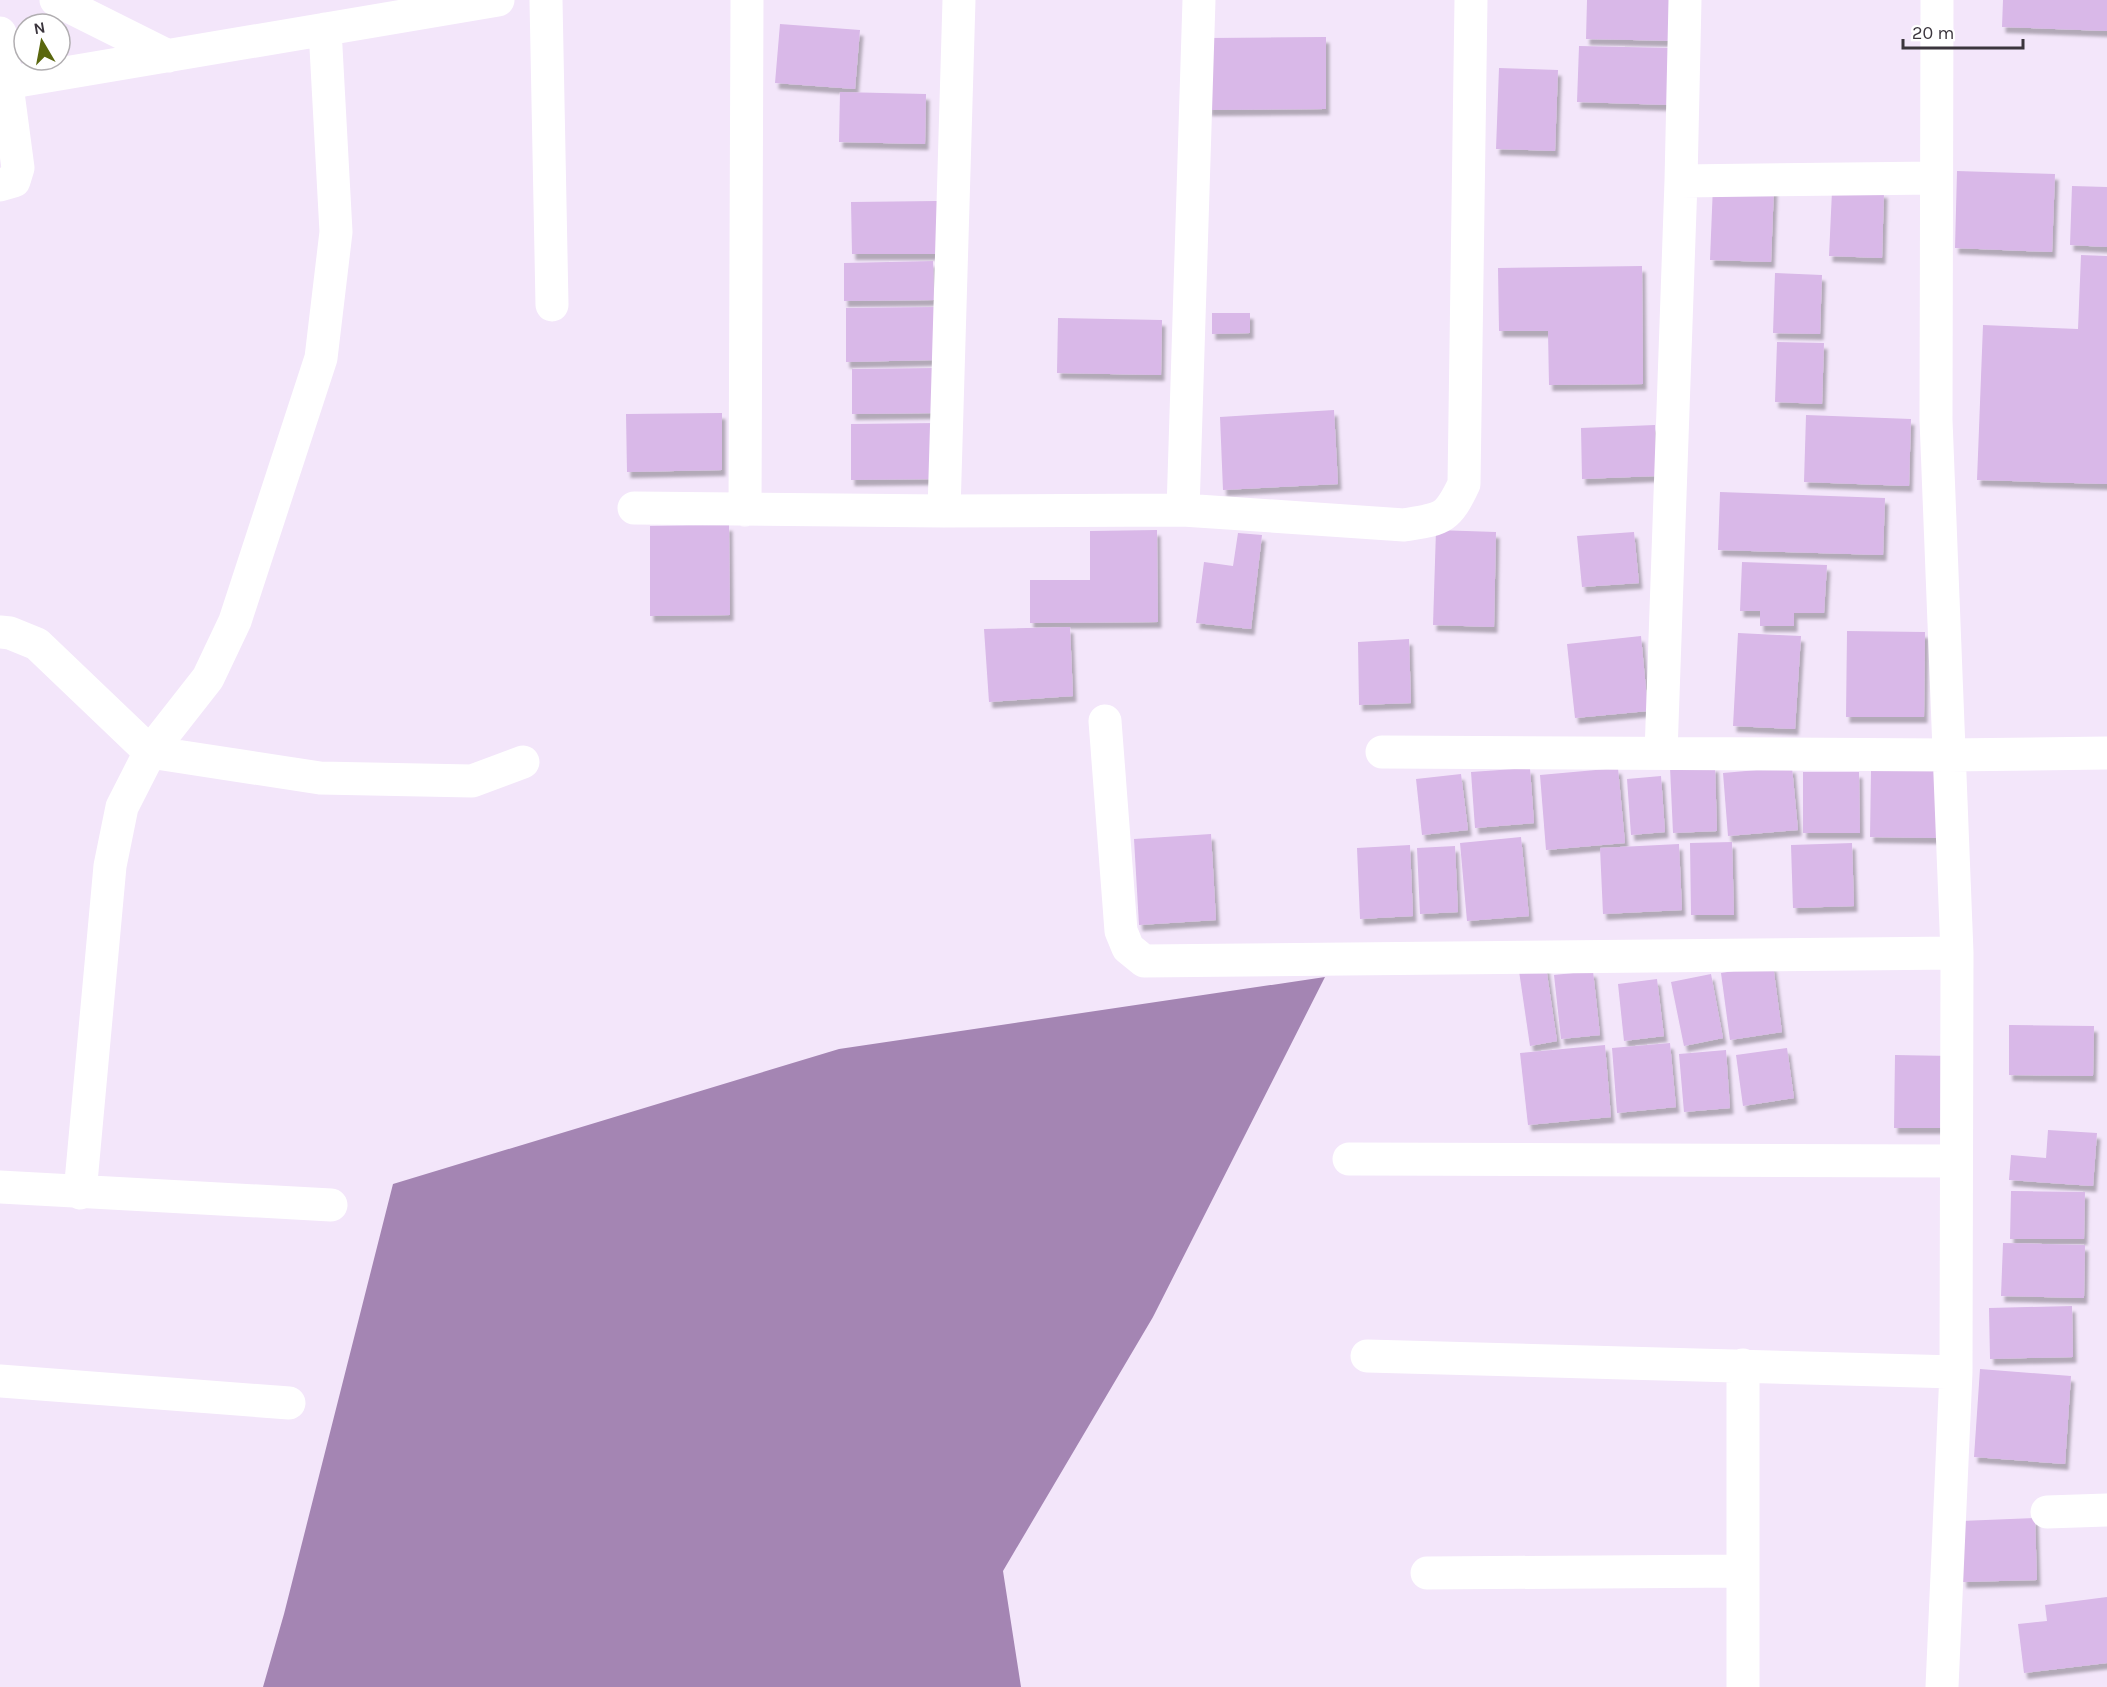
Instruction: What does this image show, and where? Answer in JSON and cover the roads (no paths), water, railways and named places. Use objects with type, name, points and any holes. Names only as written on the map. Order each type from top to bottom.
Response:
[{"type":"street","points":[[56,0],[168,56]]},
{"type":"street","points":[[6,83],[498,0]]},
{"type":"street","points":[[546,0],[552,305]]},
{"type":"street","points":[[745,510],[747,0]]},
{"type":"street","points":[[944,511],[959,0]]},
{"type":"street","points":[[1182,510],[1198,0]]},
{"type":"street","points":[[634,508],[944,511],[1182,510],[1404,525],[1438,520],[1453,508],[1464,484],[1471,0]]},
{"type":"street","points":[[1661,753],[1685,0]]},
{"type":"street","points":[[1936,0],[1936,420],[1957,953],[1956,1372],[1942,1687]]},
{"type":"street","points":[[80,1193],[110,866],[122,807],[150,752],[208,678],[235,621],[321,358],[336,232],[325,29]]},
{"type":"street","points":[[0,33],[18,168],[14,180],[0,185]]},
{"type":"street","points":[[1681,181],[1936,178]]},
{"type":"street","points":[[0,632],[10,633],[37,644],[150,752],[320,778],[472,781],[523,762]]},
{"type":"street","points":[[1105,721],[1121,931],[1128,948],[1144,961],[1957,953]]},
{"type":"street","points":[[1382,752],[1948,755],[2107,753]]},
{"type":"street","points":[[1349,1159],[1956,1161]]},
{"type":"street","points":[[0,1187],[331,1206]]},
{"type":"street","points":[[1367,1356],[1956,1372]]},
{"type":"street","points":[[1743,1365],[1743,1687]]},
{"type":"street","points":[[0,1381],[289,1402]]},
{"type":"street","points":[[2047,1512],[2107,1510]]},
{"type":"street","points":[[1427,1573],[1742,1571]]}]
